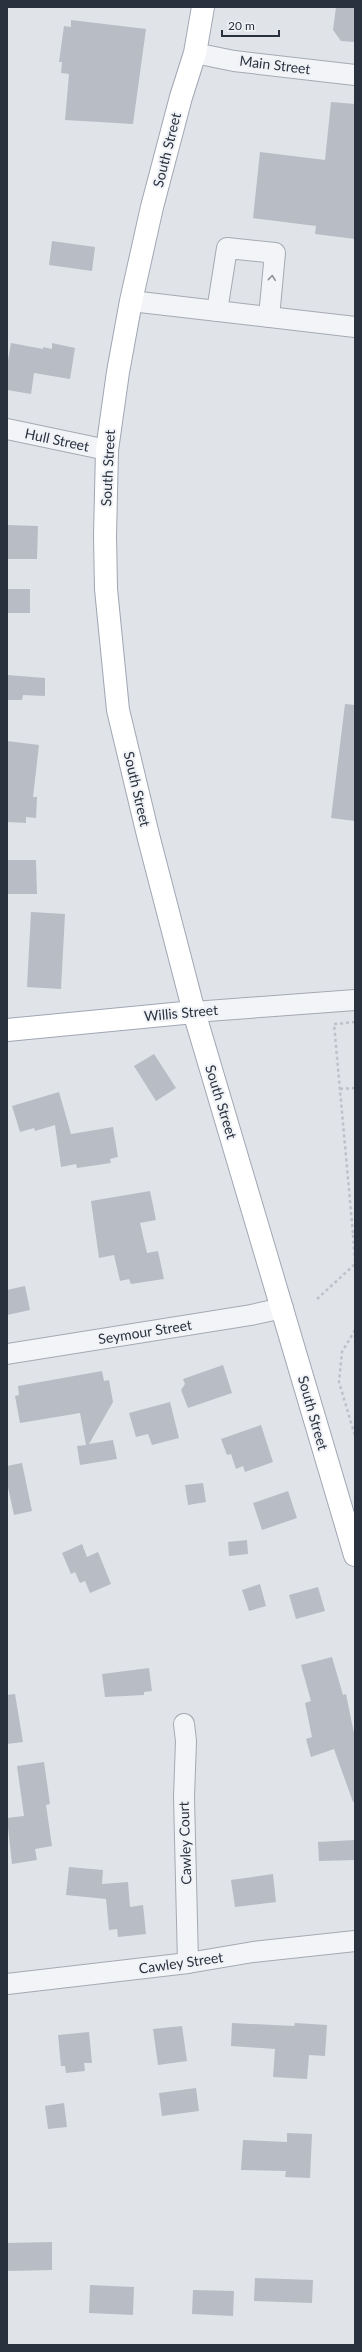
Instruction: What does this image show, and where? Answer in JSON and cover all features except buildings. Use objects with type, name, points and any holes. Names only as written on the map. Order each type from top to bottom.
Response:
[{"type":"main road","name":"South Street","points":[[203,7],[195,53],[181,97],[131,301],[106,450],[106,589],[118,710],[194,1012],[355,1555]]},
{"type":"main road","name":"Willis Street","points":[[7,1030],[194,1012]]},
{"type":"street","name":"Main Street","points":[[195,53],[234,60],[355,75]]},
{"type":"street","points":[[217,311],[227,248],[275,253],[269,317]]},
{"type":"street","points":[[131,301],[355,327]]},
{"type":"street","name":"Hull Street","points":[[7,429],[106,450]]},
{"type":"street","name":"Willis Street","points":[[194,1012],[355,1000]]},
{"type":"street","name":"Seymour Street","points":[[7,1354],[251,1315],[283,1308]]},
{"type":"street","name":"Cawley Court","points":[[184,1724],[186,1741],[184,1797],[188,1963]]},
{"type":"street","name":"Cawley Street","points":[[7,1984],[188,1963],[252,1952],[355,1942]]},
{"type":"path","points":[[317,1299],[355,1264],[354,1234],[334,1024],[355,1022]]},
{"type":"path","points":[[340,1089],[355,1088]]},
{"type":"path","points":[[355,1330],[342,1352],[339,1382],[355,1436]]}]
